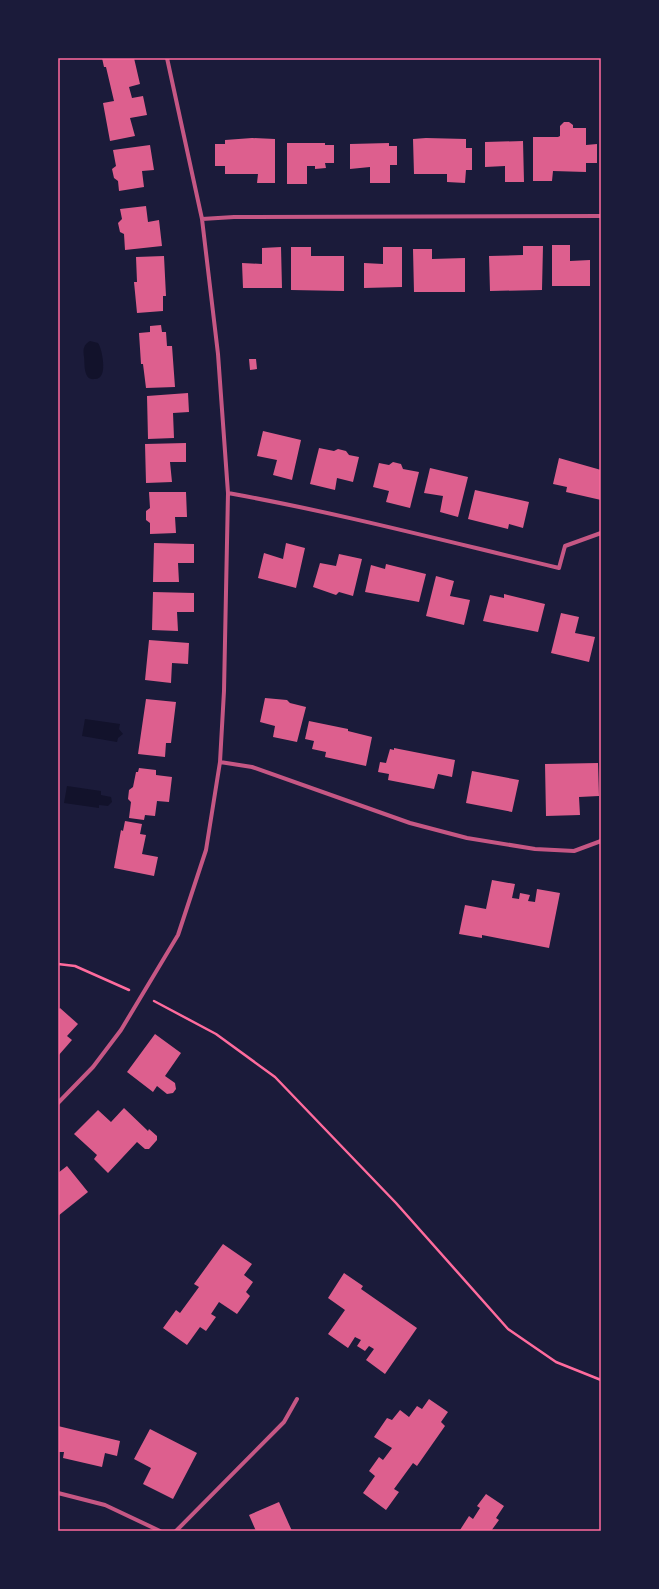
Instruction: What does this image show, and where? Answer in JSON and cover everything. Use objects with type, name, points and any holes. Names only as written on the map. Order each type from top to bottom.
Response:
[{"type":"street","points":[[58,1103],[93,1067],[121,1030],[143,996],[178,935],[206,850],[220,762],[224,691],[228,493],[218,354],[202,220],[167,58]]},
{"type":"street","points":[[202,220],[234,217],[601,216]]},
{"type":"street","points":[[228,493],[397,530],[559,568],[565,546],[601,533]]},
{"type":"street","points":[[220,762],[252,767],[382,813],[467,838],[535,849],[574,851],[601,841]]},
{"type":"street","points":[[176,1531],[284,1422],[297,1400]]},
{"type":"street","points":[[58,1493],[105,1504],[160,1531]]},
{"type":"path","points":[[58,964],[75,966],[143,996],[216,1034],[274,1077],[396,1203],[508,1329],[556,1362],[601,1380]]},
{"type":"shaded area","points":[[90,341],[98,343],[103,358],[102,374],[96,379],[91,379],[88,377],[85,371],[84,348]]},
{"type":"shaded area","points":[[85,719],[120,724],[119,729],[123,734],[118,738],[117,742],[82,736]]},
{"type":"shaded area","points":[[67,786],[101,791],[101,795],[111,797],[112,802],[108,806],[99,805],[99,808],[64,803]]},
{"type":"building","points":[[102,58],[134,58],[140,84],[129,87],[132,98],[143,96],[147,115],[130,118],[135,136],[110,141],[103,103],[114,101],[106,67],[104,67]]},
{"type":"building","points":[[564,122],[569,122],[573,125],[573,128],[586,128],[586,145],[597,144],[597,163],[586,163],[586,172],[553,171],[552,181],[533,181],[533,137],[558,137],[560,136],[560,126]]},
{"type":"building","points":[[252,138],[275,139],[275,183],[257,183],[258,174],[225,174],[225,166],[215,166],[215,144],[225,144],[225,140]]},
{"type":"building","points":[[413,139],[466,139],[466,148],[472,148],[472,170],[466,170],[465,183],[447,182],[447,174],[414,174]]},
{"type":"building","points":[[523,141],[524,182],[505,182],[505,166],[485,167],[485,142]]},
{"type":"building","points":[[287,143],[325,143],[325,145],[334,145],[334,163],[325,163],[326,168],[315,169],[315,166],[307,166],[307,184],[287,184]]},
{"type":"building","points":[[389,143],[389,146],[397,146],[397,165],[390,165],[390,183],[370,183],[370,167],[350,169],[350,144]]},
{"type":"building","points":[[150,145],[154,170],[142,171],[144,187],[119,191],[118,181],[114,178],[112,169],[116,166],[113,150]]},
{"type":"building","points":[[146,206],[148,222],[159,220],[162,246],[125,250],[124,234],[120,232],[118,223],[122,219],[120,209]]},
{"type":"building","points":[[552,245],[570,245],[570,261],[590,260],[590,286],[552,286]]},
{"type":"building","points":[[523,246],[543,246],[542,290],[490,291],[489,256],[523,255]]},
{"type":"building","points":[[281,247],[282,288],[243,288],[242,263],[262,264],[262,248]]},
{"type":"building","points":[[291,247],[311,247],[311,256],[344,256],[344,291],[291,290]]},
{"type":"building","points":[[383,247],[402,247],[402,287],[364,288],[364,263],[383,264]]},
{"type":"building","points":[[413,249],[432,249],[432,259],[465,258],[465,292],[414,292]]},
{"type":"building","points":[[164,256],[166,296],[163,296],[163,311],[137,313],[134,282],[137,282],[136,257]]},
{"type":"building","points":[[161,325],[162,332],[166,332],[167,346],[172,346],[175,387],[146,388],[143,364],[141,364],[139,333],[150,332],[150,326]]},
{"type":"building","points":[[249,359],[256,359],[257,369],[250,370]]},
{"type":"building","points":[[188,393],[189,412],[173,413],[174,438],[148,439],[147,396]]},
{"type":"building","points":[[263,431],[301,440],[292,480],[273,475],[277,460],[257,456]]},
{"type":"building","points":[[186,443],[186,462],[170,462],[172,482],[146,483],[145,444]]},
{"type":"building","points":[[319,448],[334,451],[338,449],[346,451],[349,455],[359,457],[353,482],[337,478],[335,490],[310,484]]},
{"type":"building","points":[[559,458],[601,470],[601,500],[566,492],[567,487],[553,484]]},
{"type":"building","points":[[393,462],[401,464],[403,469],[419,472],[410,508],[386,502],[389,491],[373,487],[379,463],[389,465]]},
{"type":"building","points":[[430,468],[468,477],[458,517],[440,512],[443,496],[424,493]]},
{"type":"building","points":[[475,490],[529,502],[523,528],[509,524],[508,529],[468,519]]},
{"type":"building","points":[[149,492],[186,492],[187,517],[175,517],[176,533],[150,534],[150,523],[146,520],[146,511],[150,508]]},
{"type":"building","points":[[154,543],[194,544],[194,563],[178,563],[179,582],[153,582]]},
{"type":"building","points":[[286,543],[305,548],[296,588],[258,578],[264,553],[283,559]]},
{"type":"building","points":[[339,554],[362,559],[353,596],[339,592],[336,595],[313,587],[320,563],[336,566]]},
{"type":"building","points":[[386,564],[426,574],[419,602],[365,592],[371,565],[385,569]]},
{"type":"building","points":[[436,576],[454,581],[450,596],[470,600],[464,625],[426,616]]},
{"type":"building","points":[[153,592],[194,593],[194,612],[177,612],[178,631],[152,630]]},
{"type":"building","points":[[504,594],[545,604],[538,632],[483,621],[490,595],[504,598]]},
{"type":"building","points":[[561,613],[579,617],[575,633],[595,637],[589,662],[551,653]]},
{"type":"building","points":[[149,640],[189,643],[188,664],[172,663],[171,683],[145,680]]},
{"type":"building","points":[[265,698],[287,700],[290,703],[306,707],[297,742],[273,737],[275,726],[260,722]]},
{"type":"building","points":[[146,699],[176,702],[171,743],[166,743],[165,757],[138,754]]},
{"type":"building","points":[[309,721],[348,729],[348,731],[372,737],[366,766],[325,757],[326,752],[312,749],[314,741],[305,739]]},
{"type":"building","points":[[394,748],[455,760],[452,777],[438,774],[434,789],[388,780],[389,774],[378,772],[380,762],[386,763],[390,749],[394,750]]},
{"type":"building","points":[[598,763],[599,796],[579,797],[580,815],[546,816],[545,764]]},
{"type":"building","points":[[139,768],[156,770],[156,775],[172,777],[169,802],[157,801],[155,816],[145,815],[144,820],[129,818],[131,802],[128,799],[129,790],[133,787],[136,772],[138,772]]},
{"type":"building","points":[[472,771],[519,780],[512,812],[466,803]]},
{"type":"building","points":[[125,821],[142,824],[140,834],[146,835],[142,854],[158,857],[154,876],[114,868],[121,830],[123,831]]},
{"type":"building","points":[[492,880],[515,884],[512,898],[519,899],[520,893],[530,895],[528,901],[535,902],[537,889],[560,893],[549,948],[482,935],[482,938],[459,934],[465,905],[486,909]]},
{"type":"building","points":[[60,1008],[78,1024],[67,1036],[72,1040],[58,1056],[58,1010]]},
{"type":"building","points":[[155,1034],[181,1053],[165,1076],[175,1083],[176,1089],[173,1093],[167,1094],[157,1086],[153,1092],[127,1072]]},
{"type":"building","points":[[124,1108],[148,1131],[149,1129],[157,1136],[157,1140],[149,1149],[145,1149],[137,1142],[108,1173],[94,1159],[97,1155],[74,1134],[98,1110],[111,1122]]},
{"type":"building","points":[[67,1166],[88,1192],[58,1216],[58,1173]]},
{"type":"building","points":[[223,1244],[252,1264],[244,1275],[253,1282],[246,1292],[250,1296],[237,1314],[219,1302],[211,1314],[216,1317],[206,1331],[200,1327],[187,1345],[163,1328],[176,1310],[180,1313],[199,1287],[194,1284]]},
{"type":"building","points":[[344,1273],[363,1286],[361,1289],[417,1328],[385,1374],[366,1360],[374,1349],[369,1346],[365,1351],[357,1346],[361,1340],[355,1337],[348,1348],[328,1334],[345,1310],[328,1298]]},
{"type":"building","points":[[429,1399],[448,1412],[441,1422],[445,1426],[417,1466],[413,1463],[394,1489],[399,1492],[386,1510],[363,1493],[375,1476],[369,1471],[379,1457],[383,1460],[392,1448],[374,1437],[387,1418],[392,1420],[400,1410],[409,1417],[417,1406],[422,1409]]},
{"type":"building","points":[[58,1426],[120,1441],[117,1456],[105,1453],[102,1467],[63,1458],[64,1452],[58,1452]]},
{"type":"building","points":[[150,1429],[197,1453],[173,1499],[143,1484],[151,1468],[134,1459]]},
{"type":"building","points":[[486,1494],[504,1506],[496,1518],[499,1520],[491,1531],[460,1530],[469,1516],[473,1519],[480,1508],[477,1506]]},
{"type":"building","points":[[279,1502],[292,1531],[256,1531],[249,1515]]}]
